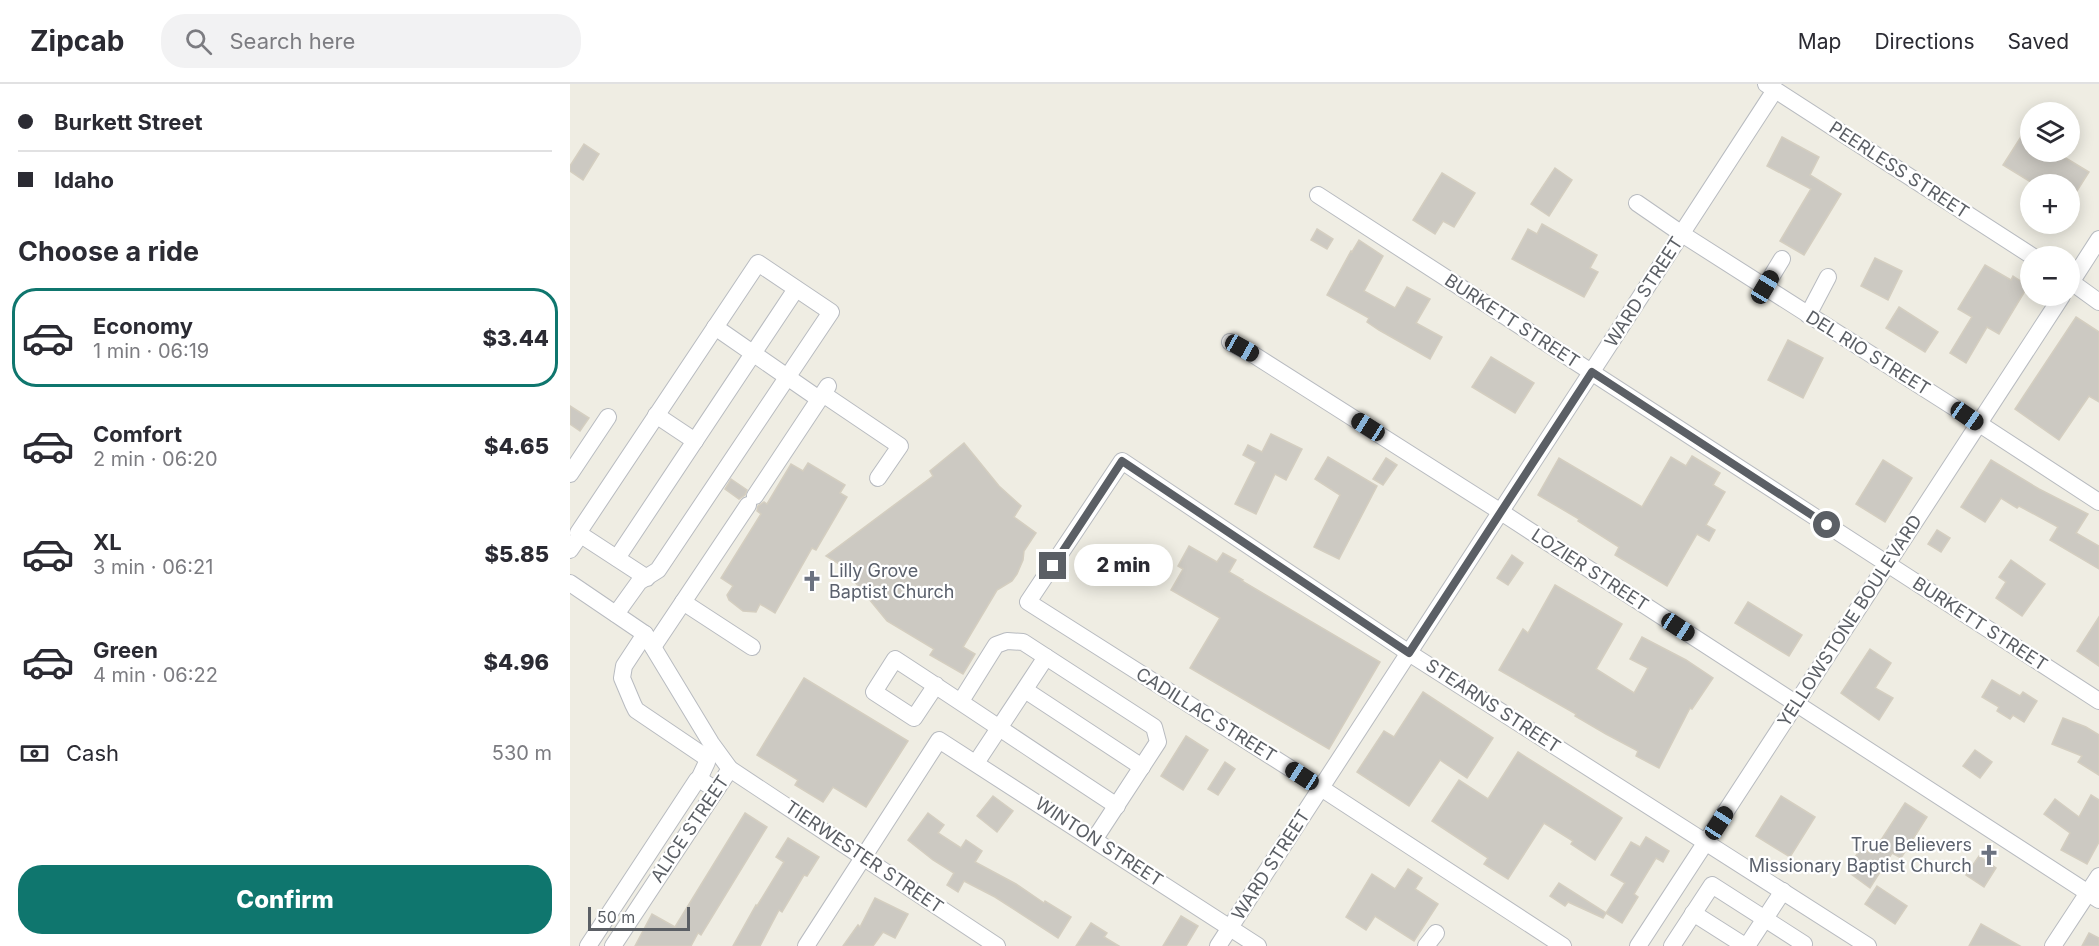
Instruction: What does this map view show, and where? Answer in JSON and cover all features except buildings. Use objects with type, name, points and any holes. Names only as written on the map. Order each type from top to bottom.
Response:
[{"type":"street","name":"WARD STREET","points":[[1218,946],[1682,234],[1771,87]]},
{"type":"street","name":"PEERLESS STREET","points":[[1771,87],[2020,248]]},
{"type":"street","name":"BURKETT STREET","points":[[1318,195],[2099,701]]},
{"type":"street","name":"DEL RIO STREET","points":[[1637,203],[2099,502]]},
{"type":"street","name":"YELLOWSTONE BOULEVARD","points":[[2080,268],[2099,239]]},
{"type":"street","points":[[1765,287],[1782,259]]},
{"type":"street","points":[[616,614],[634,587],[639,582],[647,578],[658,570],[831,312],[758,263],[578,533],[647,578]]},
{"type":"street","points":[[1808,315],[1828,277]]},
{"type":"street","points":[[617,558],[796,289]]},
{"type":"street","points":[[2080,292],[2099,302]]},
{"type":"street","name":"YELLOWSTONE BOULEVARD","points":[[1638,946],[2055,306]]},
{"type":"street","points":[[715,327],[787,377],[823,393],[900,446],[878,478]]},
{"type":"street","name":"LOZIER STREET","points":[[1230,342],[1501,512],[2093,896]]},
{"type":"street","points":[[588,946],[699,779],[707,762],[704,756],[636,710],[622,678],[624,666],[683,602],[823,393]]},
{"type":"street","points":[[656,415],[695,441]]},
{"type":"street","points":[[570,474],[608,417]]},
{"type":"street","name":"STEARNS STREET","points":[[1028,602],[1122,461],[1409,653],[1868,946]]},
{"type":"street","points":[[570,550],[581,534]]},
{"type":"street","points":[[570,582],[649,640]]},
{"type":"street","points":[[683,602],[752,646]]},
{"type":"street","name":"CADILLAC STREET","points":[[1028,602],[1321,788],[1563,946]]},
{"type":"street","name":"ALICE STREET","points":[[613,946],[730,769],[711,743],[649,640]]},
{"type":"street","points":[[961,701],[996,645],[1007,641],[1023,642],[1154,727],[1158,742],[1094,840]]},
{"type":"street","points":[[976,763],[1046,657]]},
{"type":"street","points":[[936,685],[998,729],[1116,806]]},
{"type":"street","points":[[1025,690],[1142,767]]},
{"type":"street","name":"WINTON STREET","points":[[864,857],[939,740],[1258,946]]},
{"type":"street","name":"TIERWESTER STREET","points":[[730,769],[997,946]]},
{"type":"street","points":[[699,779],[716,790]]},
{"type":"street","points":[[650,852],[666,865]]},
{"type":"street","points":[[806,946],[864,857]]},
{"type":"street","points":[[2053,946],[2093,896],[2099,876]]},
{"type":"street","points":[[1672,946],[1712,885],[1804,944]]},
{"type":"street","points":[[1693,913],[1746,946],[1783,891]]},
{"type":"place","name":"Lilly Grove Baptist Church","points":[[812,581]]},
{"type":"place","name":"True Believers Missionary Baptist Church","points":[[1989,855]]},
{"type":"route","points":[[1053,566],[1122,461],[1409,653],[1592,372],[1827,525]]}]
